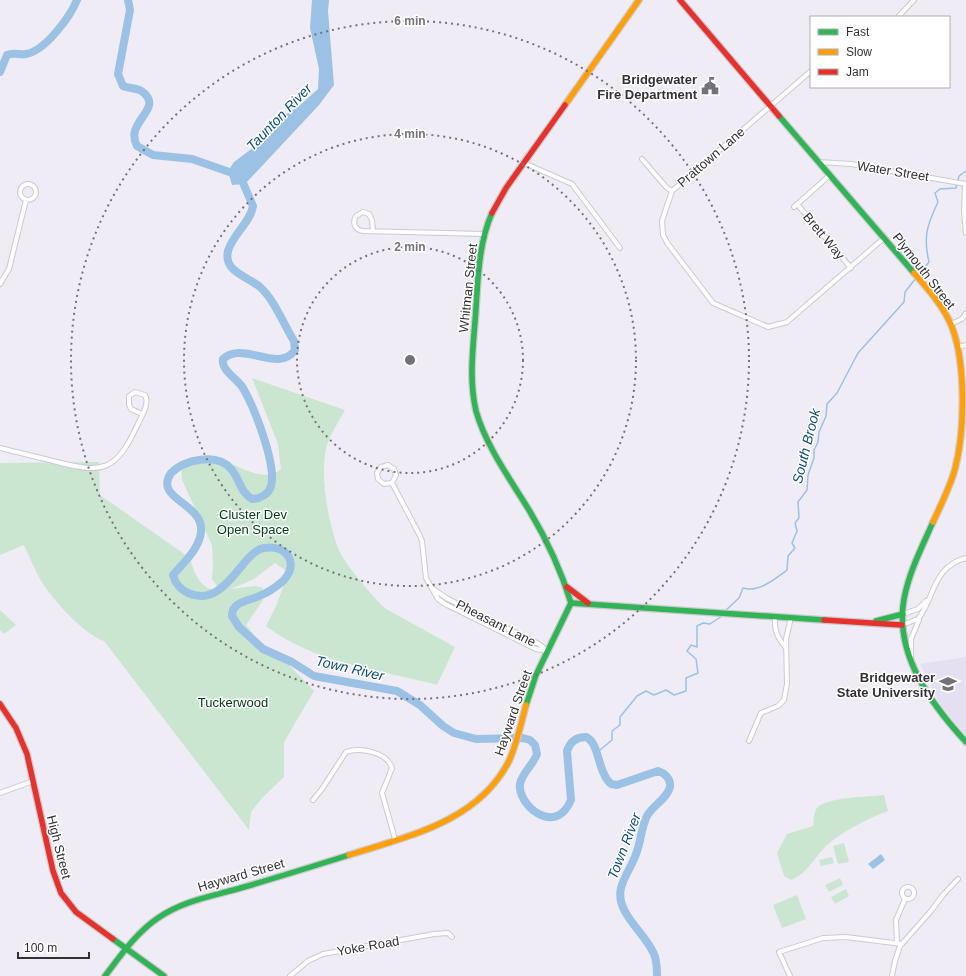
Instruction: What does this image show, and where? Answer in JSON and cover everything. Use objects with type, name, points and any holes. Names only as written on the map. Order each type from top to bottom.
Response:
[{"type":"street","name":"Whitman Street","points":[[571,603],[567,587],[542,534],[486,435],[476,407],[473,392],[473,348],[478,290],[485,234],[496,206],[524,163],[639,0]]},
{"type":"street","name":"Plymouth Street","points":[[680,0],[937,301],[951,324],[959,347],[963,369],[964,400],[958,457],[949,487],[912,570],[904,598],[902,625],[906,646],[911,660],[936,707],[966,742]]},
{"type":"street","points":[[899,16],[914,0]]},
{"type":"street","name":"Prattown Lane","points":[[810,72],[672,191],[662,221],[664,235],[708,298],[722,308],[768,327],[779,326],[799,313],[884,238]]},
{"type":"street","points":[[642,159],[667,188],[672,191]]},
{"type":"street","name":"Water Street","points":[[819,162],[851,164],[962,183]]},
{"type":"street","points":[[524,163],[572,184],[620,248]]},
{"type":"street","name":"Brett Way","points":[[830,175],[796,206],[851,268]]},
{"type":"street","points":[[30,183],[36,188],[36,193],[33,198],[26,200],[21,197],[20,189],[24,184],[30,183]]},
{"type":"street","points":[[962,183],[966,233]]},
{"type":"street","points":[[0,284],[9,269],[26,200]]},
{"type":"street","points":[[373,231],[372,220],[369,214],[363,212],[356,216],[354,222],[358,229],[373,231],[485,234]]},
{"type":"street","points":[[951,324],[962,318],[966,313]]},
{"type":"street","points":[[959,347],[966,345]]},
{"type":"street","points":[[0,448],[83,468],[102,467],[115,460],[125,450],[142,414],[147,403],[146,397],[139,392],[133,393],[128,398],[128,405],[131,409],[142,414]]},
{"type":"street","name":"Pheasant Lane","points":[[390,466],[395,470],[396,477],[392,483],[384,484],[378,479],[377,471],[381,467],[390,466]]},
{"type":"street","name":"Pheasant Lane","points":[[392,483],[422,541],[425,575],[442,603],[536,649],[547,651]]},
{"type":"street","points":[[870,622],[887,619],[918,609],[928,598],[944,572],[955,562],[966,558]]},
{"type":"street","points":[[567,587],[588,603]]},
{"type":"street","name":"Pheasant Lane","points":[[433,589],[539,644],[547,651]]},
{"type":"street","points":[[911,660],[912,635],[924,611],[928,598]]},
{"type":"street","points":[[571,603],[870,622],[886,625],[902,625],[917,620],[924,611]]},
{"type":"street","name":"Hayward Street","points":[[104,976],[126,948],[153,921],[183,904],[254,884],[443,824],[469,808],[499,778],[516,743],[529,693],[547,651],[571,603]]},
{"type":"street","points":[[482,622],[484,616]]},
{"type":"street","points":[[775,616],[774,625],[776,636],[786,648]]},
{"type":"street","points":[[749,741],[761,713],[778,706],[784,700],[787,684],[786,648],[791,617]]},
{"type":"street","points":[[495,629],[498,623]]},
{"type":"street","name":"High Street","points":[[0,704],[24,744],[53,872],[61,893],[76,912],[164,976]]},
{"type":"street","points":[[312,800],[322,789],[346,752],[362,751],[382,756],[389,761],[392,768],[382,793],[395,839]]},
{"type":"street","points":[[0,793],[33,781]]},
{"type":"street","points":[[892,976],[895,961],[902,944],[931,912],[942,895],[958,879]]},
{"type":"street","points":[[897,942],[896,920],[905,899]]},
{"type":"street","name":"Yoke Road","points":[[290,976],[308,961],[323,954],[434,934],[448,933],[452,937]]},
{"type":"street","points":[[790,976],[780,952],[816,939],[842,937],[897,942],[902,944]]},
{"type":"shaded area","name":"Bridgewater State University","points":[[966,657],[966,736],[940,704],[920,664]]},
{"type":"green space","points":[[252,378],[345,410],[327,445],[324,469],[324,483],[328,512],[339,550],[360,581],[386,609],[455,647],[437,685],[348,664],[306,649],[285,639],[266,626],[277,604],[288,572],[275,563],[254,579],[231,589],[255,586],[263,588],[263,600],[246,625],[260,642],[289,665],[314,691],[284,742],[284,777],[262,798],[251,812],[249,830],[104,641],[87,631],[59,605],[51,595],[40,579],[24,545],[0,555],[0,463],[99,462],[100,495],[190,558],[196,575],[203,585],[213,590],[220,590],[212,579],[212,545],[182,480],[181,464],[195,458],[211,456],[246,470],[265,475],[281,469],[278,444]]},
{"type":"green space","points":[[0,610],[16,625],[4,634],[0,630]]},
{"type":"green space","points":[[884,795],[888,811],[847,830],[840,835],[826,846],[802,874],[791,880],[784,876],[777,853],[787,834],[813,826],[814,814],[817,808],[822,804],[838,800]]},
{"type":"green space","points":[[844,843],[849,862],[838,864],[833,846]]},
{"type":"green space","points":[[832,857],[834,863],[821,866],[819,860]]},
{"type":"green space","points":[[840,878],[843,885],[829,892],[825,885]]},
{"type":"green space","points":[[846,889],[849,896],[835,904],[831,897]]},
{"type":"green space","points":[[797,895],[806,919],[782,928],[773,905]]},
{"type":"water","points":[[312,0],[329,0],[328,11],[334,85],[319,105],[245,184],[232,185],[228,171],[234,162],[258,144],[275,121],[298,107],[318,89],[319,69],[310,28]]},
{"type":"water","points":[[881,854],[885,860],[873,869],[868,864]]},
{"type":"waterway","points":[[0,72],[7,55],[33,52],[49,40],[63,24],[77,0]]},
{"type":"waterway","points":[[128,0],[130,10],[118,74],[123,86],[142,91],[149,99],[147,111],[135,130],[134,138],[137,146],[153,155],[192,159],[238,175]]},
{"type":"waterway","name":"South Brook","points":[[919,275],[929,262],[926,238],[929,224],[938,202],[935,193],[940,189],[956,188],[959,176],[966,171]]},
{"type":"waterway","name":"Town River","points":[[240,176],[253,206],[249,218],[230,245],[227,258],[233,269],[255,283],[270,298],[294,341],[295,350],[288,356],[279,359],[240,353],[231,354],[223,359],[223,363],[227,371],[241,385],[253,408],[268,451],[271,464],[271,486],[264,496],[252,499],[242,489],[231,469],[225,464],[209,459],[184,464],[171,473],[167,482],[169,490],[174,497],[190,509],[197,517],[201,526],[200,537],[196,548],[173,575],[175,581],[185,592],[201,596],[212,594],[223,587],[256,551],[264,548],[272,548],[285,552],[291,562],[288,575],[269,592],[242,602],[235,607],[232,616],[239,627],[263,649],[292,662],[314,676],[397,691],[420,705],[443,726],[454,733],[476,739],[523,738],[530,740],[535,745],[537,754],[520,784],[524,800],[538,814],[547,817],[556,816],[564,811],[571,800],[567,751],[570,745],[579,738],[586,737],[591,740],[606,779],[611,784],[617,785],[658,771],[663,773],[670,781],[670,787],[663,799],[647,816],[643,825],[636,854],[622,884],[620,897],[626,914],[649,944],[654,955],[657,976]]},
{"type":"waterway","name":"South Brook","points":[[725,611],[739,598],[743,588],[755,589],[760,587],[772,581],[787,570],[788,556],[795,548],[792,543],[797,531],[795,523],[799,518],[798,502],[807,490],[808,475],[814,458],[814,450],[818,442],[819,432],[826,416],[827,404],[837,393],[858,353],[904,302],[905,292],[916,278]]},
{"type":"waterway","name":"South Brook","points":[[596,751],[600,750],[612,740],[612,731],[620,725],[620,717],[637,696],[646,691],[654,695],[666,690],[674,695],[686,691],[686,678],[698,673],[696,659],[687,651],[691,645],[697,647],[697,626],[703,623],[710,624],[722,616]]},
{"type":"traffic: fast","points":[[779,116],[914,273]]},
{"type":"traffic: fast","points":[[492,213],[484,236],[478,284],[472,372],[472,385],[476,411],[480,424],[492,450],[548,544],[563,579],[571,603]]},
{"type":"traffic: fast","points":[[933,522],[909,579],[904,599],[902,619],[910,658],[918,677],[928,695],[966,742]]},
{"type":"traffic: fast","points":[[526,705],[536,675],[571,603],[824,620]]},
{"type":"traffic: fast","points":[[876,621],[903,614]]},
{"type":"traffic: fast","points":[[105,976],[123,952],[143,930],[158,918],[178,907],[200,899],[349,855]]},
{"type":"traffic: fast","points":[[113,939],[164,976]]},
{"type":"traffic: slow","points":[[565,105],[639,0]]},
{"type":"traffic: slow","points":[[914,273],[935,298],[949,320],[957,342],[962,378],[961,436],[955,469],[951,482],[933,522]]},
{"type":"traffic: slow","points":[[349,855],[395,841],[440,824],[460,813],[479,799],[496,782],[509,761],[517,740],[526,705]]},
{"type":"traffic: jam","points":[[680,0],[779,116]]},
{"type":"traffic: jam","points":[[492,213],[506,188],[565,105]]},
{"type":"traffic: jam","points":[[567,587],[588,603]]},
{"type":"traffic: jam","points":[[824,620],[902,625]]},
{"type":"traffic: jam","points":[[0,704],[16,728],[27,754],[53,871],[61,893],[76,912],[113,939]]},
{"type":"place","name":"Bridgewater Fire Department","points":[[710,86]]},
{"type":"place","name":"Bridgewater State University","points":[[948,684]]},
{"type":"water label","name":"Taunton River","points":[[279,117]]},
{"type":"park label","name":"Cluster Dev Open Space","points":[[253,522]]},
{"type":"park label","name":"Tuckerwood","points":[[233,702]]}]
